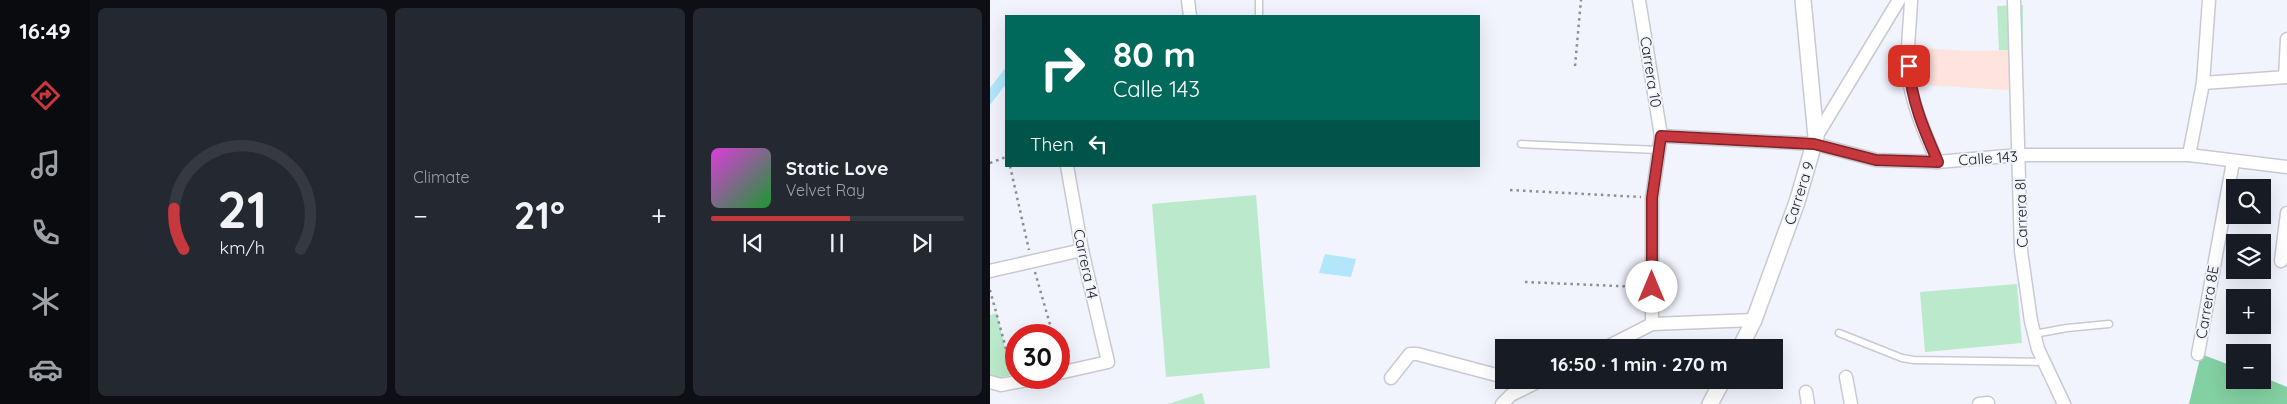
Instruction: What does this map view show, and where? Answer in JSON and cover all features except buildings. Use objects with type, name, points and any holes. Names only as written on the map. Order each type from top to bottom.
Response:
[{"type":"street","points":[[1188,0],[1190,15]]},
{"type":"street","name":"Carrera 10","points":[[1639,0],[1661,136],[1652,198],[1652,324]]},
{"type":"street","name":"Carrera 9","points":[[1744,339],[1754,320],[1797,202],[1815,140],[1803,0]]},
{"type":"street","points":[[1815,140],[1900,0]]},
{"type":"street","points":[[1911,0],[1910,84],[1921,124],[1938,162]]},
{"type":"street","name":"Carrera 8I","points":[[2014,0],[2022,251],[2034,334],[2044,362],[2064,404]]},
{"type":"street","points":[[2189,155],[2203,83],[2210,0]]},
{"type":"street","points":[[2203,83],[2286,77],[2287,39]]},
{"type":"street","name":"Calle 143","points":[[1661,136],[1815,140],[1876,160],[1938,162],[2019,156],[2189,155],[2232,162],[2287,167]]},
{"type":"street","name":"Carrera 8E","points":[[2198,354],[2232,162]]},
{"type":"street","name":"Carrera 14","points":[[1066,167],[1082,250],[1108,362],[1070,371]]},
{"type":"street","points":[[2281,261],[2287,213]]},
{"type":"street","points":[[990,271],[1082,250]]},
{"type":"street","points":[[1623,339],[1652,324],[1754,320]]},
{"type":"street","points":[[1391,378],[1410,354],[1417,354],[1495,375]]},
{"type":"street","points":[[1846,377],[1851,404]]},
{"type":"street","points":[[990,382],[1005,384]]},
{"type":"street","points":[[1502,404],[1511,395],[1523,389]]},
{"type":"street","points":[[1710,404],[1718,389]]},
{"type":"lane","points":[[1259,0],[1259,15]]},
{"type":"lane","points":[[1521,144],[1658,150]]},
{"type":"lane","points":[[2034,334],[2067,328],[2109,324]]},
{"type":"lane","points":[[1839,333],[1902,358],[1914,360],[2044,362]]},
{"type":"path","points":[[1575,66],[1581,0]]},
{"type":"path","points":[[990,163],[1005,157]]},
{"type":"path","points":[[1010,167],[1032,261],[1050,324]]},
{"type":"path","points":[[1510,190],[1652,198]]},
{"type":"path","points":[[1525,282],[1652,287]]},
{"type":"path","points":[[990,290],[1005,345]]},
{"type":"shaded area","points":[[1914,48],[1972,51],[2023,50],[2022,91],[1913,84]]},
{"type":"green space","points":[[2023,5],[2023,50],[1999,50],[1997,6]]},
{"type":"green space","points":[[1256,195],[1270,368],[1166,377],[1152,204]]},
{"type":"green space","points":[[2017,284],[2022,343],[1925,352],[1920,292]]},
{"type":"green space","points":[[997,313],[1005,348],[1005,376],[990,380],[990,315]]},
{"type":"green space","points":[[2201,354],[2226,364],[2226,389],[2271,389],[2271,380],[2287,387],[2287,404],[2189,404]]},
{"type":"green space","points":[[1202,393],[1205,404],[1168,404]]},
{"type":"water","points":[[1005,68],[1005,85],[990,105],[990,88]]},
{"type":"water","points":[[1325,254],[1356,259],[1351,277],[1319,273]]},
{"type":"route","points":[[1652,287],[1652,198],[1661,136],[1814,144],[1876,160],[1938,162],[1921,124],[1910,84],[1909,66]]}]
